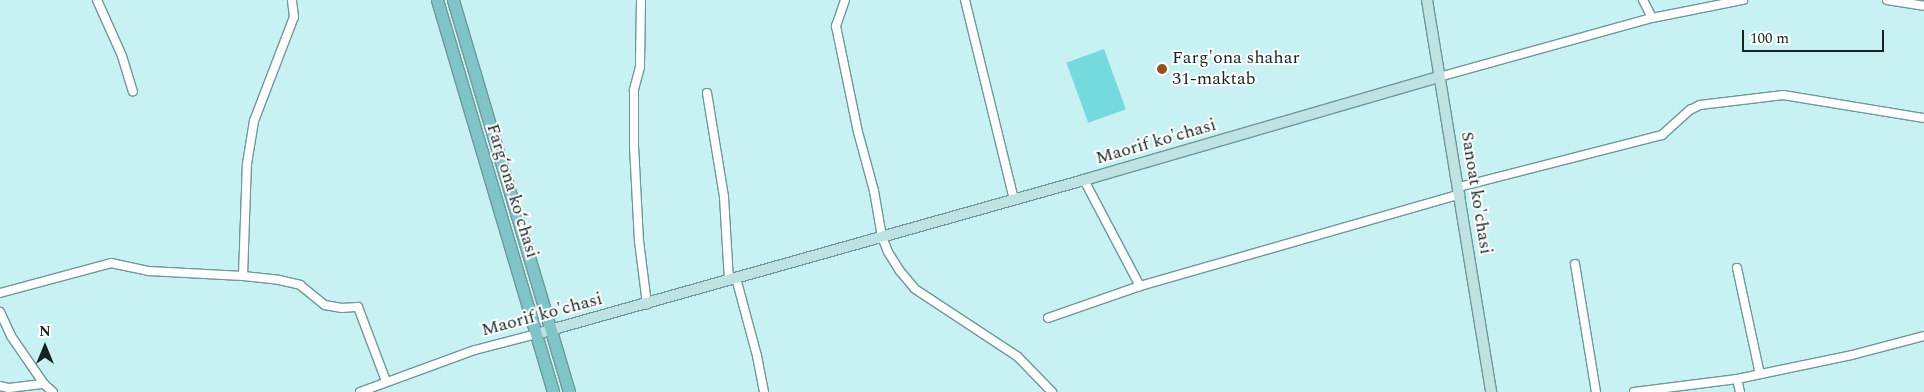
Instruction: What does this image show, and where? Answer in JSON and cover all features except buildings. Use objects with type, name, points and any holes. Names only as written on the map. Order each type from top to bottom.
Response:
[{"type":"main road","name":"Fargʻona koʻchasi","points":[[437,0],[553,392]]},
{"type":"main road","name":"Fargʻona koʻchasi","points":[[453,0],[569,392]]},
{"type":"street","points":[[97,0],[122,56],[133,91]]},
{"type":"street","points":[[243,276],[246,182],[254,121],[294,17],[292,0]]},
{"type":"street","points":[[641,0],[640,67],[634,90],[634,146],[640,240],[647,304]]},
{"type":"street","points":[[845,0],[836,26],[858,132],[874,191],[882,237],[900,271],[915,289],[1018,357],[1052,392]]},
{"type":"street","points":[[965,0],[1014,200]]},
{"type":"street","name":"Sanoat ko'chasi","points":[[1427,0],[1460,190],[1491,392]]},
{"type":"street","points":[[1643,0],[1652,18]]},
{"type":"street","points":[[1439,77],[1652,18],[1743,0]]},
{"type":"street","points":[[1887,0],[1924,6]]},
{"type":"street","name":"Maorif ko'chasi","points":[[360,392],[475,350],[647,304],[1439,77]]},
{"type":"street","points":[[707,93],[724,197],[733,279],[758,356],[764,392]]},
{"type":"street","points":[[1048,318],[1140,286],[1460,190],[1662,135],[1690,110],[1700,105],[1783,96],[1924,118]]},
{"type":"street","points":[[1084,180],[1140,286]]},
{"type":"street","points":[[0,293],[111,262],[149,271],[243,276],[278,280],[300,286],[325,305],[342,308],[358,306],[386,381]]},
{"type":"street","points":[[1575,264],[1596,392]]},
{"type":"street","points":[[1737,268],[1760,374]]},
{"type":"street","points":[[0,312],[11,336],[44,384],[53,392]]},
{"type":"street","points":[[1634,392],[1760,374],[1852,355],[1924,336]]},
{"type":"street","points":[[1737,378],[1740,392]]},
{"type":"street","points":[[0,386],[9,388],[44,384]]},
{"type":"shaded area","points":[[1104,49],[1126,109],[1088,123],[1066,63]]},
{"type":"place","name":"Farg'ona shahar 31-maktab","points":[[1162,69]]}]
